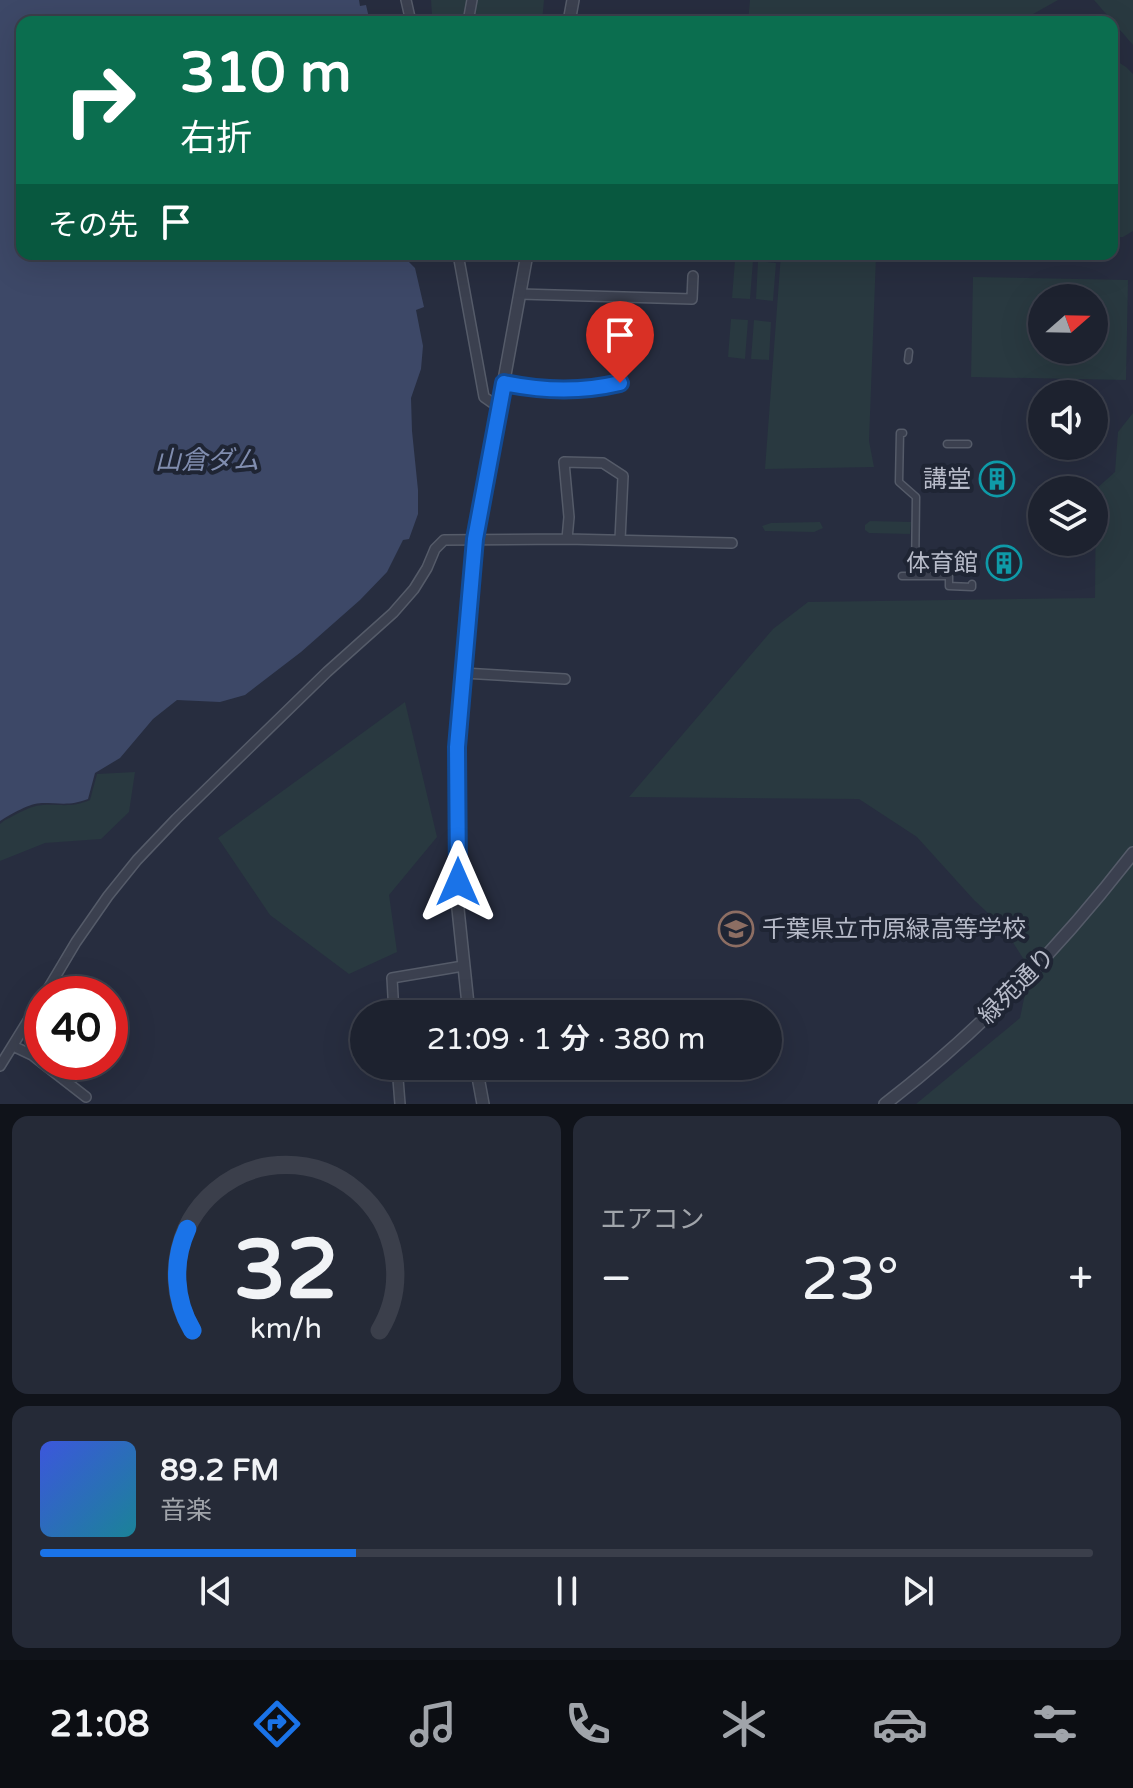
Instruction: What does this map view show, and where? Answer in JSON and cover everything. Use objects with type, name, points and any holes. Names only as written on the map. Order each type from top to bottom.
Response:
[{"type":"street","points":[[459,260],[484,397],[500,406]]},
{"type":"street","points":[[467,1000],[458,909],[457,762],[463,673],[475,539],[526,260]]},
{"type":"street","points":[[520,294],[692,299],[693,276]]},
{"type":"street","points":[[504,383],[559,390],[620,383]]},
{"type":"street","points":[[903,433],[900,433],[899,482],[916,497],[915,576]]},
{"type":"street","points":[[947,444],[968,444]]},
{"type":"street","points":[[567,539],[569,517],[564,462],[603,463],[623,476],[620,540]]},
{"type":"street","points":[[55,976],[108,896],[137,860],[316,682],[393,613],[414,589],[435,549],[444,540],[732,543]]},
{"type":"street","points":[[902,576],[949,576],[949,586],[972,587],[972,584]]},
{"type":"street","points":[[463,673],[565,679]]},
{"type":"street","name":"緑苑通り","points":[[885,1104],[982,1022],[1050,954],[1133,853]]},
{"type":"street","points":[[393,1000],[392,978],[463,966]]},
{"type":"street","points":[[0,1066],[24,1028]]},
{"type":"street","points":[[13,1046],[32,1055],[86,1097]]},
{"type":"street","points":[[398,1080],[400,1104]]},
{"type":"street","points":[[479,1080],[483,1104]]},
{"type":"shaded area","points":[[431,0],[544,0],[543,16],[432,15]]},
{"type":"shaded area","points":[[750,0],[1058,0],[1030,16],[749,16]]},
{"type":"shaded area","points":[[1094,0],[1133,0],[1133,45],[1118,28],[1118,16],[1108,16]]},
{"type":"shaded area","points":[[1118,62],[1133,74],[1133,231],[1118,237]]},
{"type":"shaded area","points":[[735,260],[753,261],[750,299],[732,298]]},
{"type":"shaded area","points":[[781,260],[876,260],[869,441],[874,467],[765,469]]},
{"type":"shaded area","points":[[758,261],[776,263],[773,301],[756,299]]},
{"type":"shaded area","points":[[973,277],[1128,280],[1126,380],[971,377]]},
{"type":"shaded area","points":[[731,319],[748,320],[745,359],[728,357]]},
{"type":"shaded area","points":[[754,320],[771,322],[769,360],[751,359]]},
{"type":"shaded area","points":[[1133,413],[1133,1104],[916,1104],[1020,1018],[1030,969],[1003,927],[917,837],[859,799],[629,797],[773,629],[808,602],[1095,598],[1095,556],[1108,556],[1108,478],[1115,472],[1118,432]]},
{"type":"shaded area","points":[[870,521],[911,522],[910,534],[869,533],[865,525]]},
{"type":"shaded area","points":[[820,522],[823,528],[814,532],[765,531],[762,526],[771,523]]},
{"type":"shaded area","points":[[405,702],[437,837],[389,895],[397,952],[349,974],[270,915],[218,838]]},
{"type":"shaded area","points":[[135,772],[129,812],[101,839],[45,843],[0,861],[0,824],[5,820],[38,805],[72,805],[90,800],[97,774]]},
{"type":"water","name":"山倉ダム","points":[[0,0],[359,0],[360,6],[366,5],[369,16],[16,16],[16,260],[407,260],[415,268],[424,307],[416,310],[423,346],[421,369],[411,398],[418,514],[409,539],[403,540],[387,572],[301,652],[245,695],[220,702],[177,700],[153,719],[120,758],[95,773],[88,799],[71,803],[37,803],[0,821]]},
{"type":"place","name":"講堂","points":[[997,479]]},
{"type":"place","name":"体育館","points":[[1004,563]]},
{"type":"place","name":"千葉県立市原緑高等学校","points":[[736,929]]},
{"type":"route","points":[[458,882],[457,747],[475,539],[504,383],[559,390],[620,383]]}]
